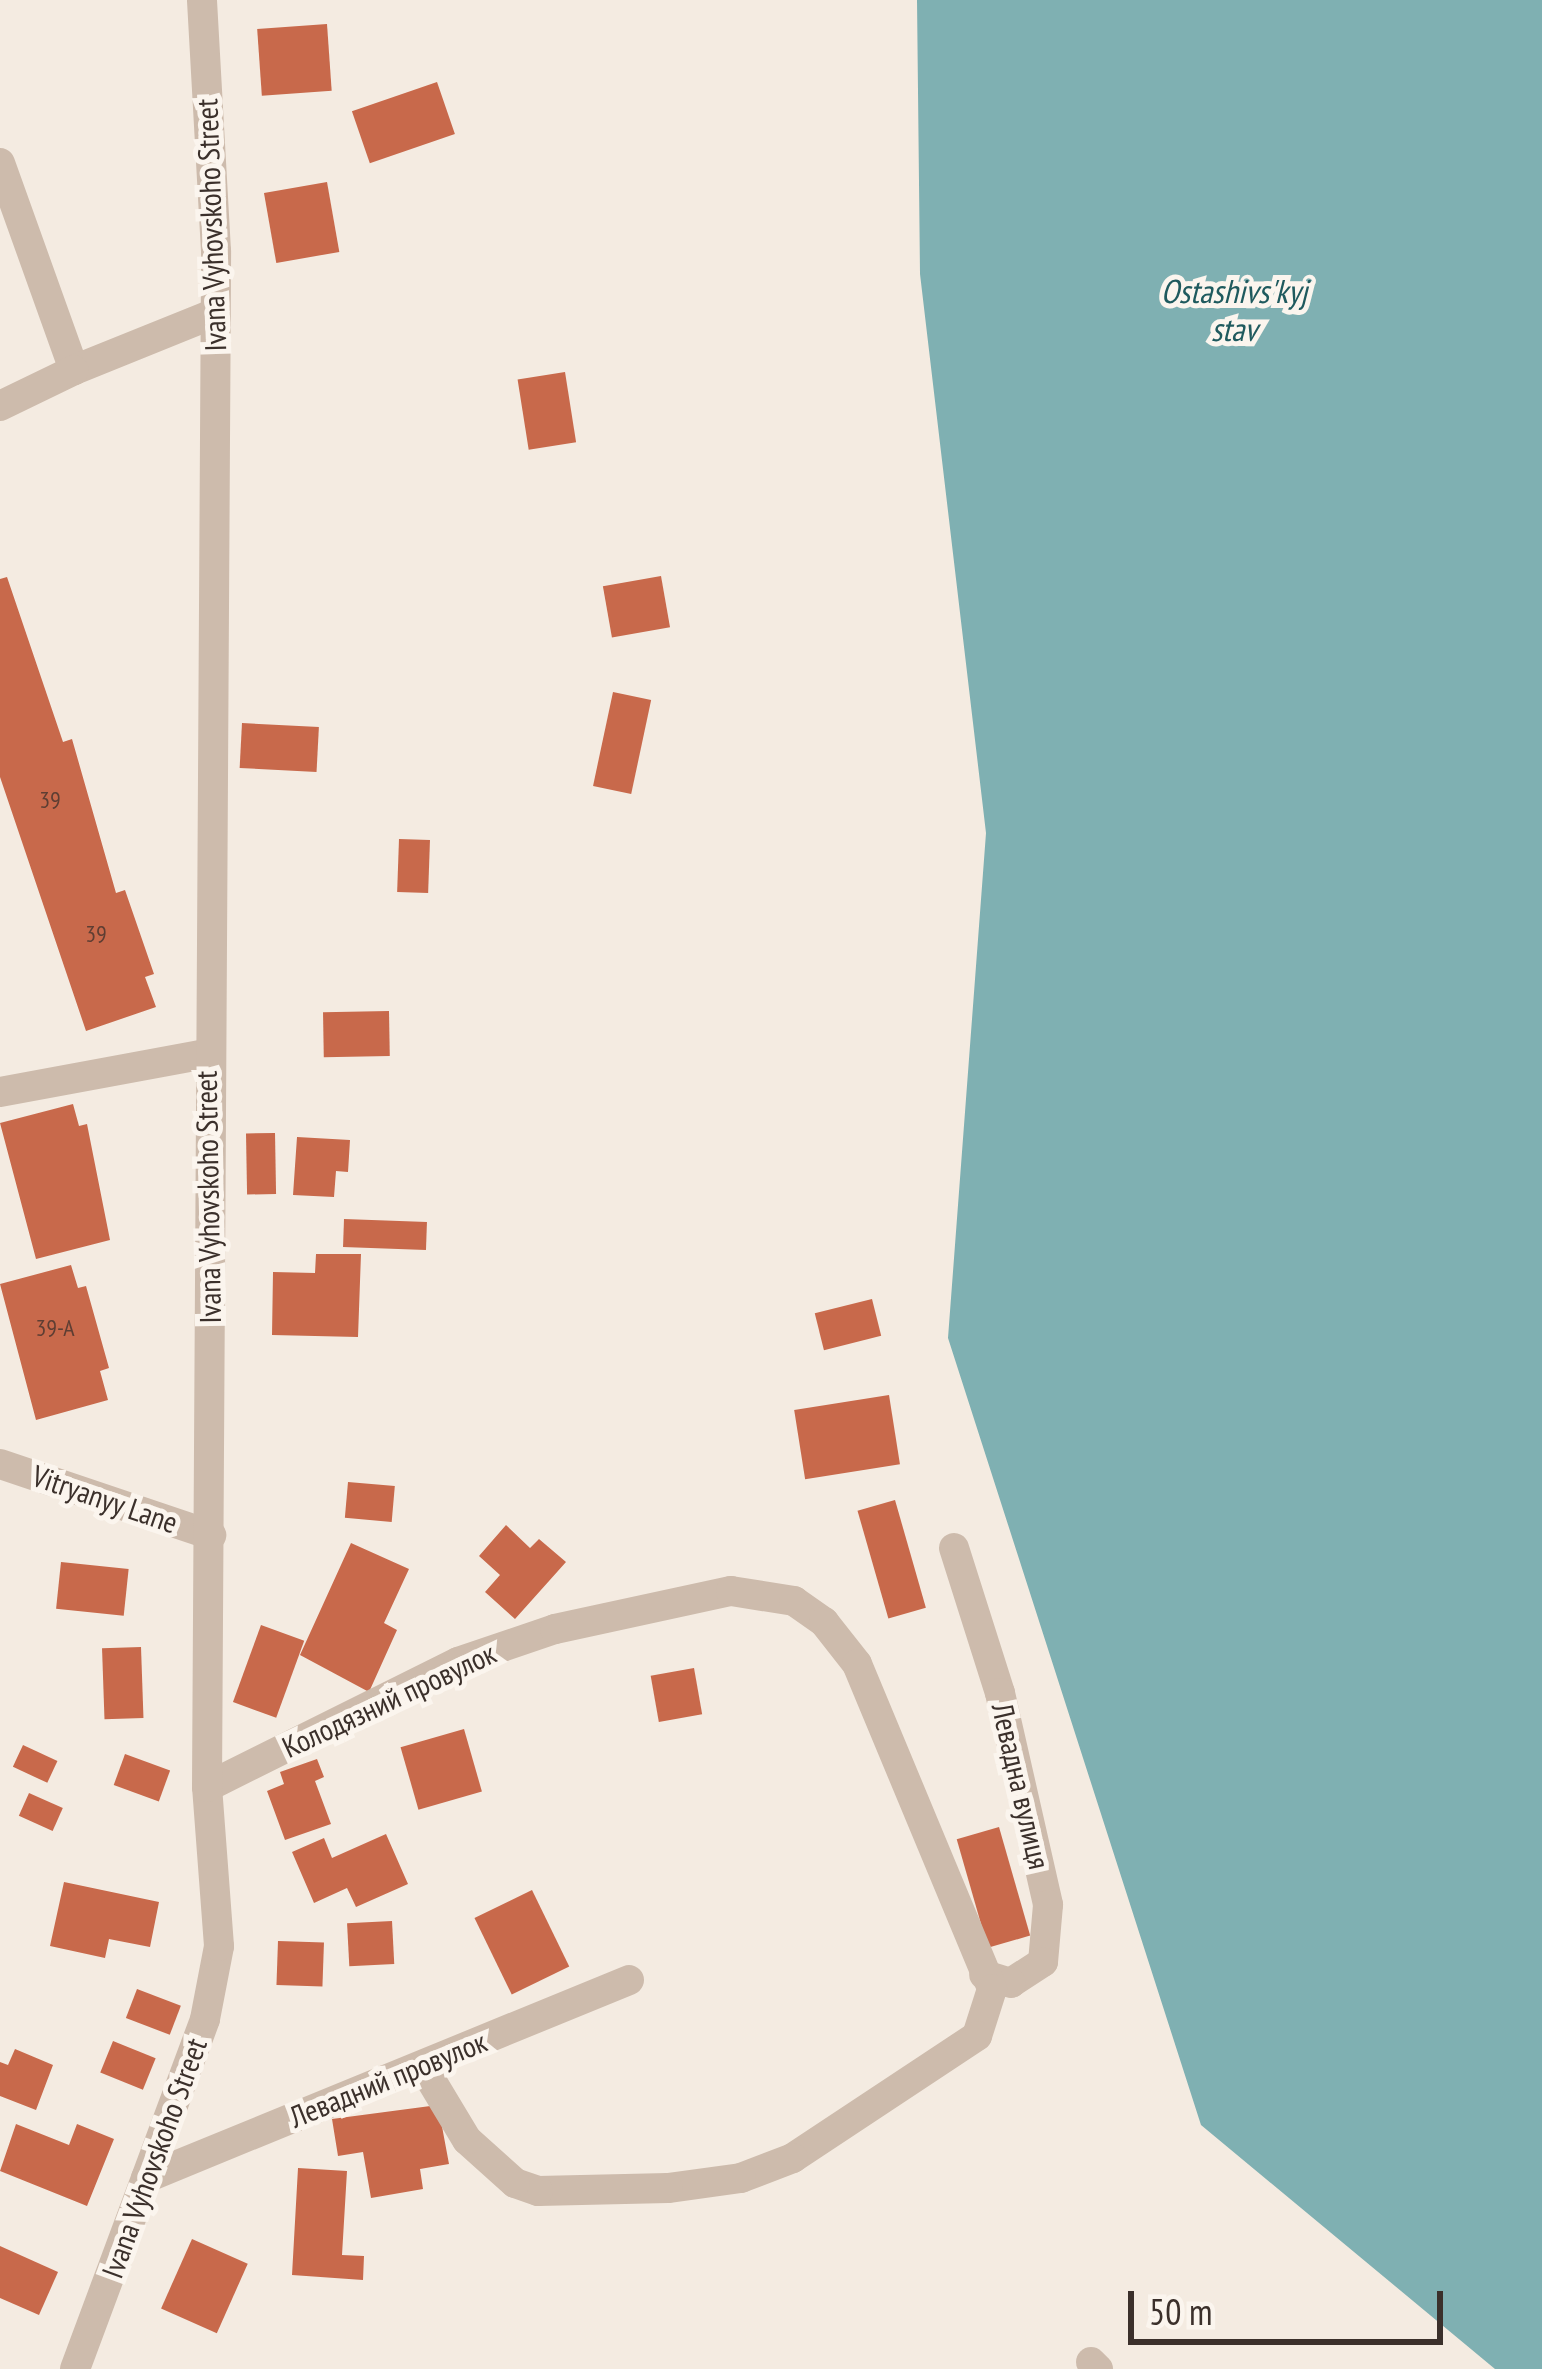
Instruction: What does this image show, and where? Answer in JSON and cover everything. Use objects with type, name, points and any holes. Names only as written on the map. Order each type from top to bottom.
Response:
[{"type":"street","name":"Ivana Vyhovskoho Street","points":[[75,2369],[205,2018],[218,1946],[207,1787],[211,1535],[206,1054],[215,313],[202,0]]},
{"type":"street","points":[[0,164],[74,370]]},
{"type":"street","points":[[0,406],[74,370],[215,313]]},
{"type":"street","points":[[0,1092],[206,1054]]},
{"type":"street","name":"Vitryanyy Lane","points":[[0,1464],[211,1535]]},
{"type":"street","name":"Левадна вулиця","points":[[954,1548],[1000,1694],[1048,1905],[1043,1962],[1011,1983],[984,1975]]},
{"type":"street","name":"Колодязний провулок","points":[[207,1787],[458,1662],[555,1629],[756,1592],[794,1601],[824,1622],[856,1664],[984,1975]]},
{"type":"street","points":[[422,2065],[467,2140],[515,2183],[538,2191],[668,2188],[742,2178],[793,2158],[960,2053],[989,2017],[992,1989],[984,1975]]},
{"type":"street","name":"Левадний провулок","points":[[146,2178],[629,1980]]},
{"type":"water","name":"Ostashivs'kyj stav","points":[[917,0],[1542,0],[1542,2369],[1495,2369],[1201,2125],[948,1338],[986,833],[920,274]]},
{"type":"building","points":[[327,24],[332,91],[262,96],[257,29]]},
{"type":"building","points":[[437,82],[455,134],[370,163],[352,111]]},
{"type":"building","points":[[327,182],[339,252],[276,263],[264,193]]},
{"type":"building","points":[[565,372],[576,442],[529,450],[518,380]]},
{"type":"building","points":[[661,576],[670,627],[612,637],[603,586]]},
{"type":"building","points":[[7,577],[63,742],[72,739],[116,893],[125,890],[154,974],[145,977],[156,1007],[86,1031],[0,777],[0,579]]},
{"type":"building","points":[[613,692],[651,700],[631,794],[593,786]]},
{"type":"building","points":[[242,723],[319,727],[317,772],[240,768]]},
{"type":"building","points":[[399,839],[430,840],[428,893],[397,892]]},
{"type":"building","points":[[389,1011],[390,1056],[324,1057],[323,1012]]},
{"type":"building","points":[[73,1104],[79,1126],[87,1124],[110,1240],[36,1259],[0,1123]]},
{"type":"building","points":[[275,1133],[276,1194],[247,1194],[246,1134]]},
{"type":"building","points":[[297,1137],[350,1140],[348,1172],[336,1171],[334,1197],[293,1195]]},
{"type":"building","points":[[344,1219],[427,1222],[426,1250],[343,1247]]},
{"type":"building","points":[[316,1254],[361,1254],[358,1337],[272,1335],[273,1272],[315,1273]]},
{"type":"building","points":[[71,1265],[78,1288],[86,1286],[109,1368],[100,1371],[108,1400],[36,1420],[0,1284]]},
{"type":"building","points":[[872,1299],[881,1336],[824,1350],[815,1313]]},
{"type":"building","points":[[889,1395],[900,1464],[805,1479],[794,1410]]},
{"type":"building","points":[[348,1482],[395,1486],[392,1522],[345,1518]]},
{"type":"building","points":[[895,1500],[926,1608],[888,1618],[858,1511]]},
{"type":"building","points":[[506,1525],[530,1548],[539,1539],[566,1562],[515,1619],[485,1592],[500,1575],[479,1556]]},
{"type":"building","points":[[351,1543],[409,1569],[384,1623],[397,1630],[369,1692],[300,1655]]},
{"type":"building","points":[[61,1562],[129,1569],[124,1616],[56,1609]]},
{"type":"building","points":[[261,1625],[304,1641],[276,1718],[233,1702]]},
{"type":"building","points":[[141,1647],[143,1718],[105,1719],[102,1648]]},
{"type":"building","points":[[694,1668],[702,1714],[659,1722],[651,1676]]},
{"type":"building","points":[[464,1729],[482,1791],[418,1810],[401,1747]]},
{"type":"building","points":[[23,1745],[57,1761],[47,1783],[13,1767]]},
{"type":"building","points":[[125,1754],[170,1770],[159,1801],[114,1785]]},
{"type":"building","points":[[317,1759],[324,1777],[315,1781],[331,1824],[285,1840],[267,1791],[284,1784],[280,1772]]},
{"type":"building","points":[[29,1793],[63,1808],[53,1831],[19,1816]]},
{"type":"building","points":[[999,1827],[1030,1936],[988,1948],[957,1839]]},
{"type":"building","points":[[386,1834],[408,1884],[356,1907],[347,1888],[314,1903],[292,1852],[324,1838],[332,1858]]},
{"type":"building","points":[[64,1882],[159,1902],[150,1947],[109,1939],[105,1958],[50,1946]]},
{"type":"building","points":[[532,1890],[569,1966],[512,1994],[474,1918]]},
{"type":"building","points":[[392,1921],[394,1964],[349,1966],[347,1923]]},
{"type":"building","points":[[278,1941],[324,1943],[322,1987],[276,1985]]},
{"type":"building","points":[[137,1989],[181,2006],[170,2035],[126,2018]]},
{"type":"building","points":[[113,2041],[156,2058],[143,2090],[100,2073]]},
{"type":"building","points":[[15,2049],[53,2065],[36,2110],[0,2096],[0,2062],[8,2065]]},
{"type":"building","points":[[438,2105],[449,2164],[420,2169],[423,2189],[371,2198],[363,2152],[338,2156],[332,2119]]},
{"type":"building","points":[[16,2124],[69,2145],[77,2124],[114,2139],[87,2206],[0,2171]]},
{"type":"building","points":[[298,2168],[347,2171],[342,2255],[364,2256],[363,2280],[292,2275]]},
{"type":"building","points":[[192,2239],[248,2264],[217,2333],[161,2308]]},
{"type":"building","points":[[0,2246],[58,2272],[39,2315],[0,2298]]}]
